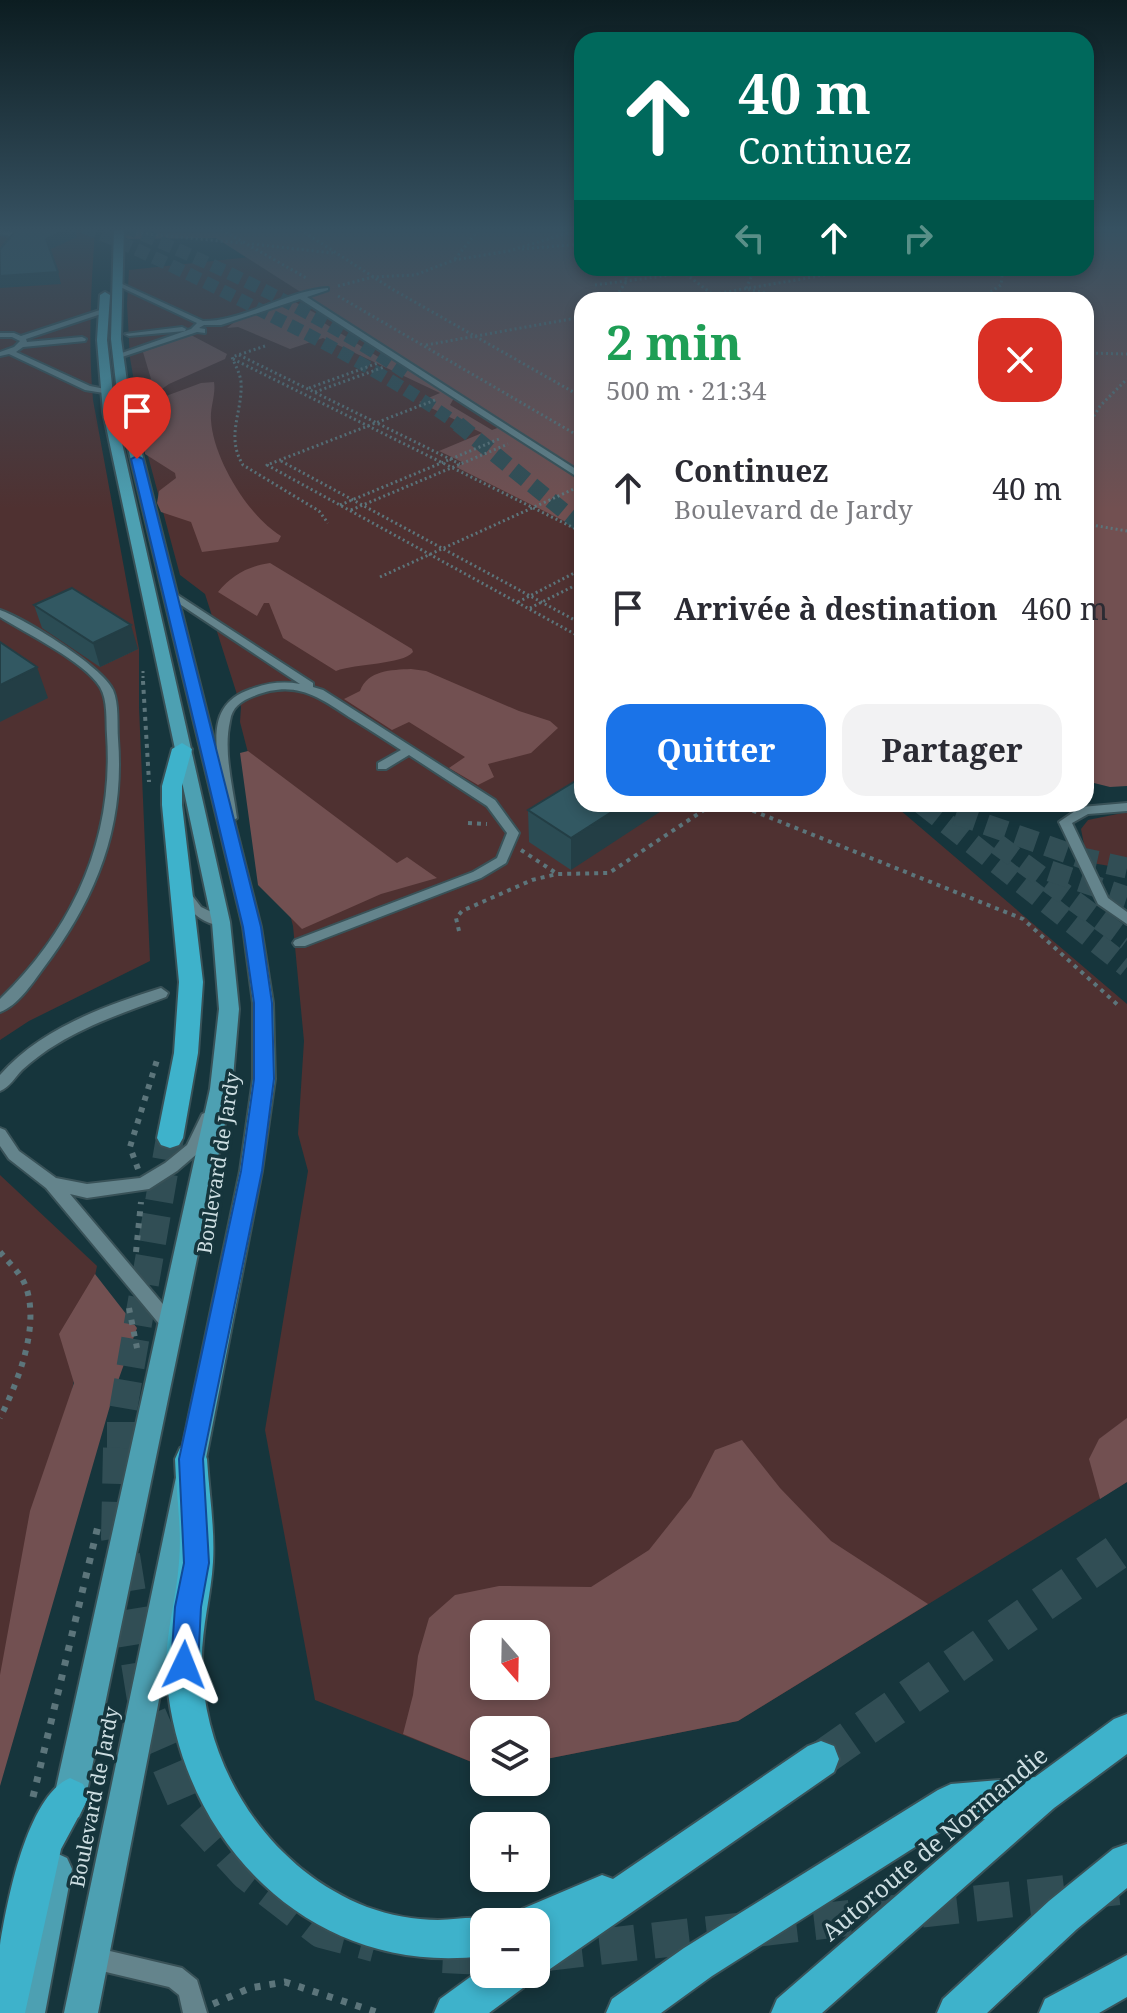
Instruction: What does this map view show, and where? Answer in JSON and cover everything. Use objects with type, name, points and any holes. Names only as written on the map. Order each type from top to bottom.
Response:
[{"type":"highway","points":[[170,1138],[190,1016],[191,971],[172,786],[182,749]]},
{"type":"highway","points":[[191,1459],[196,1563],[184,1646],[185,1685],[200,1756],[225,1814],[250,1847],[278,1873],[308,1899],[341,1918],[413,1939],[470,1937]]},
{"type":"highway","name":"Autoroute de Normandie","points":[[791,2013],[1041,1795],[1127,1732]]},
{"type":"highway","points":[[550,1945],[821,1759]]},
{"type":"highway","points":[[626,2013],[698,1962],[951,1803],[1041,1795]]},
{"type":"highway","points":[[5,2013],[43,1843],[70,1797]]},
{"type":"highway","points":[[550,1917],[689,1848]]},
{"type":"highway","points":[[957,2013],[1063,1915],[1127,1863]]},
{"type":"highway","points":[[1059,2013],[1127,1975]]},
{"type":"highway","points":[[454,2013],[489,1988]]},
{"type":"main road","name":"Boulevard de Jardy","points":[[28,2013],[70,1797],[173,1327],[221,1089],[229,1009],[221,922],[107,392],[103,321]]},
{"type":"main road","name":"Boulevard de Jardy","points":[[81,2013],[191,1459],[239,1239],[264,1079],[263,1003],[252,927],[125,410],[119,321]]},
{"type":"lane","points":[[0,354],[11,352],[22,341],[78,321]]},
{"type":"lane","points":[[187,321],[198,327]]},
{"type":"lane","points":[[129,334],[198,327],[218,329],[218,323],[224,321]]},
{"type":"lane","points":[[338,321],[574,472]]},
{"type":"lane","points":[[119,357],[198,327]]},
{"type":"lane","points":[[0,335],[22,341],[82,339]]},
{"type":"lane","points":[[11,352],[88,388],[107,392]]},
{"type":"lane","points":[[170,593],[491,803],[513,833],[502,860],[477,875],[300,943]]},
{"type":"lane","points":[[0,613],[92,672],[107,689],[113,743],[113,784],[106,837],[89,879],[41,965],[0,1007]]},
{"type":"lane","points":[[235,859],[222,722],[229,706],[245,695],[271,686],[299,685],[319,692]]},
{"type":"lane","points":[[382,766],[409,750]]},
{"type":"lane","points":[[1094,809],[1127,807]]},
{"type":"lane","points":[[1082,812],[1065,822],[1103,901],[1127,919]]},
{"type":"lane","points":[[183,893],[196,910],[221,922]]},
{"type":"lane","points":[[1,1083],[13,1067],[39,1046],[161,993]]},
{"type":"lane","points":[[52,1183],[87,1191],[143,1184],[193,1149],[221,1089]]},
{"type":"lane","points":[[0,1134],[14,1155],[52,1183],[173,1327]]},
{"type":"lane","points":[[93,1959],[174,1976],[189,1988],[195,2012]]},
{"type":"path","points":[[383,321],[574,433]]},
{"type":"path","points":[[446,321],[574,393]]},
{"type":"path","points":[[426,345],[561,321]]},
{"type":"path","points":[[233,359],[265,346]]},
{"type":"path","points":[[1094,353],[1127,354]]},
{"type":"path","points":[[238,355],[460,464]]},
{"type":"path","points":[[233,359],[574,528]]},
{"type":"path","points":[[233,359],[241,379],[235,413],[236,457],[243,465],[319,511],[328,523]]},
{"type":"path","points":[[300,392],[397,359]]},
{"type":"path","points":[[306,395],[397,359]]},
{"type":"path","points":[[1094,416],[1127,379]]},
{"type":"path","points":[[451,393],[267,465],[574,634]]},
{"type":"path","points":[[340,505],[442,462],[519,435]]},
{"type":"path","points":[[350,511],[519,435]]},
{"type":"path","points":[[280,460],[574,620]]},
{"type":"path","points":[[380,577],[574,489]]},
{"type":"path","points":[[1094,525],[1127,531]]},
{"type":"path","points":[[517,602],[574,573]]},
{"type":"path","points":[[529,609],[574,586]]},
{"type":"path","points":[[459,931],[456,918],[462,911],[499,892],[557,874],[609,873],[701,812]]},
{"type":"path","points":[[756,812],[1023,919],[1119,1006]]},
{"type":"path","points":[[509,842],[557,874]]},
{"type":"path","points":[[0,1252],[27,1289],[30,1309],[13,1395],[0,1418]]},
{"type":"path","points":[[195,2012],[250,1988],[285,1982],[379,2013]]},
{"type":"shaded area","points":[[0,321],[91,321],[93,400],[139,649],[150,961],[29,1021],[0,1040]]},
{"type":"shaded area","points":[[128,321],[353,321],[574,458],[574,812],[902,812],[1127,1004],[1127,1482],[738,1721],[550,1758],[550,1716],[470,1716],[470,1761],[315,1700],[265,1430],[308,1171],[298,1134],[304,1041],[293,926],[240,722],[241,707],[205,594],[180,575],[145,445],[130,358]]},
{"type":"shaded area","points":[[236,321],[321,321],[380,358],[387,356],[454,398],[450,405],[492,430],[500,427],[574,477],[574,526],[456,467],[464,463],[439,451],[482,433],[419,402],[440,393],[323,338],[290,349],[238,327],[227,328]]},
{"type":"shaded area","points":[[346,321],[574,321],[574,467]]},
{"type":"shaded area","points":[[1094,321],[1127,321],[1127,786],[1110,787],[1094,783]]},
{"type":"shaded area","points":[[191,335],[227,354],[225,359],[169,384],[152,396],[158,399],[201,383],[214,382],[211,420],[218,451],[245,501],[281,536],[278,542],[202,552],[191,522],[161,512],[157,503],[159,491],[176,478],[175,473],[145,454],[136,391],[151,379],[143,352]]},
{"type":"shaded area","points":[[270,563],[413,652],[389,662],[336,671],[283,638],[269,603],[264,603],[257,616],[218,592],[241,572]]},
{"type":"shaded area","points":[[411,669],[426,671],[550,721],[558,728],[531,753],[488,764],[494,777],[478,785],[449,768],[465,757],[409,722],[392,730],[344,699],[360,691],[374,675]]},
{"type":"shaded area","points":[[248,751],[397,863],[407,857],[437,878],[381,894],[302,929],[258,885],[240,753]]},
{"type":"shaded area","points":[[1127,812],[1127,869],[1092,863],[1086,855],[1081,829],[1088,820]]},
{"type":"shaded area","points":[[0,1175],[97,1266],[0,1747]]},
{"type":"shaded area","points":[[95,1274],[137,1328],[114,1392],[0,1786],[0,1675],[30,1511],[74,1383],[59,1334]]},
{"type":"shaded area","points":[[1127,1418],[1127,1482],[1100,1499],[1089,1459],[1099,1439]]},
{"type":"shaded area","points":[[742,1440],[780,1488],[831,1541],[928,1604],[738,1721],[550,1758],[550,1716],[470,1716],[470,1761],[403,1734],[413,1695],[418,1656],[429,1618],[455,1595],[499,1586],[591,1587],[649,1550],[691,1497],[715,1450]]},
{"type":"building","points":[[72,588],[131,625],[93,643],[34,605]]},
{"type":"building","points":[[0,642],[37,667],[0,685]]},
{"type":"building","points":[[574,782],[574,812],[612,812],[571,838],[528,810]]},
{"type":"tunnel","points":[[280,321],[389,380],[460,426]]},
{"type":"tunnel","points":[[320,321],[406,373]]},
{"type":"tunnel","points":[[458,424],[574,519]]},
{"type":"tunnel","points":[[932,812],[1127,967]]},
{"type":"tunnel","points":[[956,814],[1082,858],[1127,868]]},
{"type":"tunnel","points":[[997,844],[1127,940]]},
{"type":"tunnel","points":[[1050,871],[1127,897]]},
{"type":"tunnel","points":[[121,1448],[121,1422],[170,1138]]},
{"type":"tunnel","points":[[121,1448],[119,1537],[147,1712],[188,1807],[247,1872],[322,1930],[375,1944]]},
{"type":"tunnel","points":[[821,1759],[1127,1545]]},
{"type":"tunnel","points":[[550,1953],[1127,1886]]},
{"type":"tunnel","points":[[443,1955],[470,1956]]},
{"type":"route","points":[[137,459],[252,927],[263,1003],[264,1079],[251,1171],[191,1459],[196,1563],[188,1607],[184,1665]]}]
